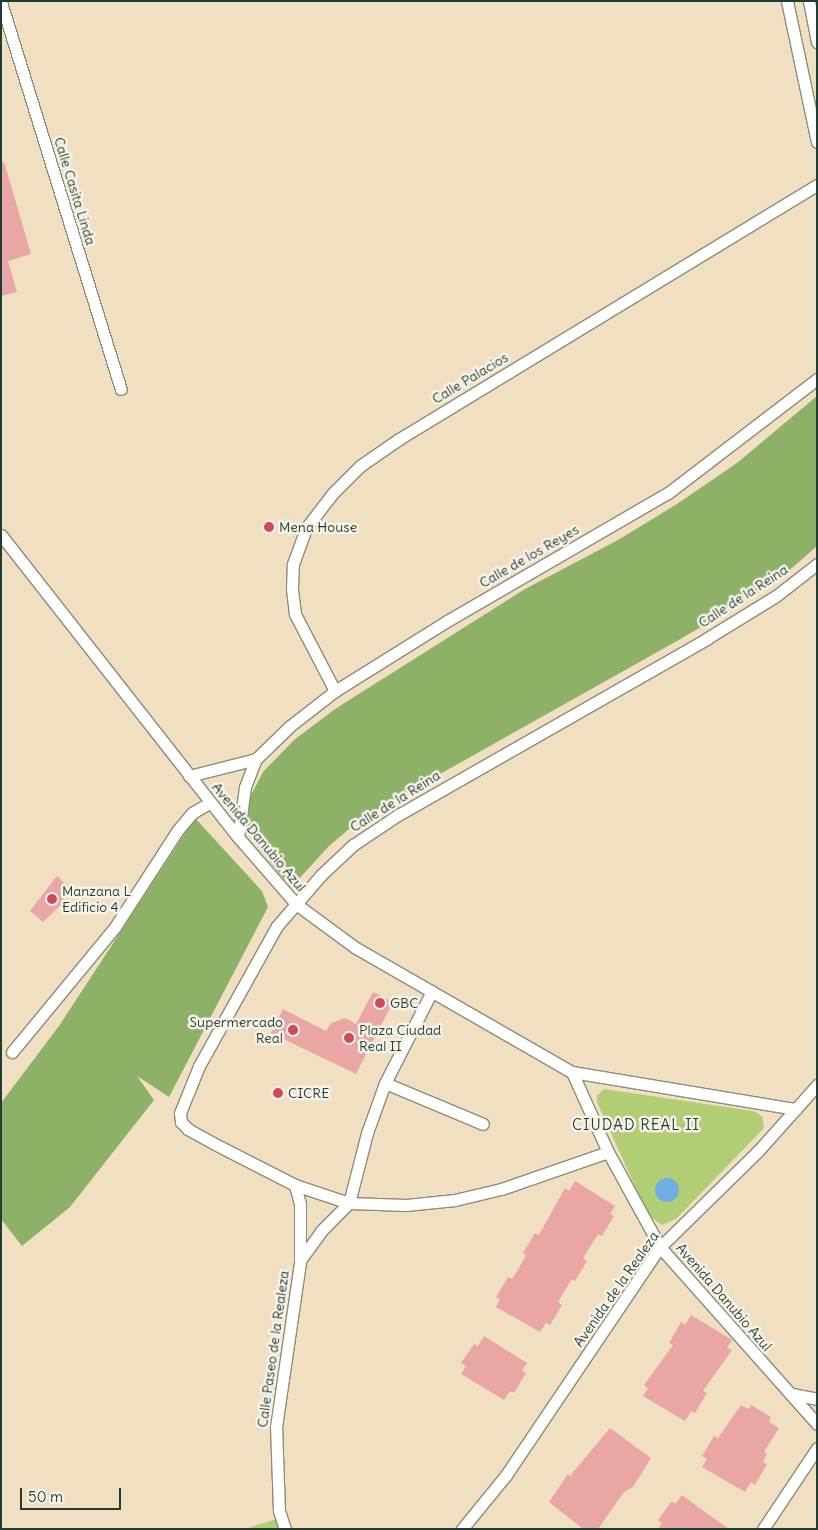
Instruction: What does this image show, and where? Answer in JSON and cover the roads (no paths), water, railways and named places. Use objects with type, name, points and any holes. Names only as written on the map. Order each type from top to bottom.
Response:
[{"type":"street","points":[[787,1],[817,142]]},
{"type":"street","points":[[809,1],[817,42]]},
{"type":"street","name":"Calle Casita Linda","points":[[1,2],[121,389]]},
{"type":"street","name":"Calle Palacios","points":[[335,691],[295,614],[292,589],[293,564],[303,535],[333,494],[360,466],[399,439],[817,185]]},
{"type":"street","name":"Calle de los Reyes","points":[[238,837],[245,787],[256,759],[290,726],[335,691],[524,574],[668,493],[817,379]]},
{"type":"street","name":"Avenida Danubio Azul","points":[[1,535],[209,803],[238,837],[296,904],[356,948],[572,1072],[796,1109]]},
{"type":"street","name":"Calle de la Reina","points":[[608,1152],[501,1189],[455,1200],[406,1205],[349,1203],[296,1185],[188,1129],[181,1122],[180,1113],[199,1066],[250,970],[277,926],[321,875],[377,828],[714,634],[776,596],[817,564]]},
{"type":"street","name":"Calle de los Reyes","points":[[189,776],[256,759]]},
{"type":"street","points":[[12,1052],[114,927],[177,831],[192,813],[209,803]]},
{"type":"street","points":[[349,1203],[367,1133],[385,1083],[432,991]]},
{"type":"street","name":"Avenida Danubio Azul","points":[[572,1072],[608,1152],[660,1247],[817,1424]]},
{"type":"street","points":[[385,1083],[482,1124]]},
{"type":"street","name":"Avenida de la Realeza","points":[[462,1529],[506,1475],[660,1247],[796,1109],[817,1085]]},
{"type":"street","name":"Calle Paseo de la Realeza","points":[[285,1529],[279,1511],[276,1427],[300,1262],[300,1204],[296,1185]]},
{"type":"street","name":"Calle Paseo de la Realeza","points":[[300,1262],[321,1231],[349,1203]]},
{"type":"street","points":[[790,1393],[817,1399]]},
{"type":"street","points":[[763,1529],[817,1448]]},
{"type":"water","points":[[667,1178],[676,1181],[679,1190],[676,1199],[667,1202],[658,1199],[655,1190],[658,1181]]},
{"type":"place","name":"Mena House","points":[[269,527]]},
{"type":"place","name":"Manzana L Edificio 4","points":[[52,899]]},
{"type":"place","name":"GBC","points":[[380,1003]]},
{"type":"place","name":"Supermercado Real","points":[[293,1030]]},
{"type":"place","name":"Plaza Ciudad Real II","points":[[349,1038]]},
{"type":"place","name":"CICRE","points":[[278,1093]]},
{"type":"district","name":"CIUDAD REAL II","points":[[636,1125]]}]
